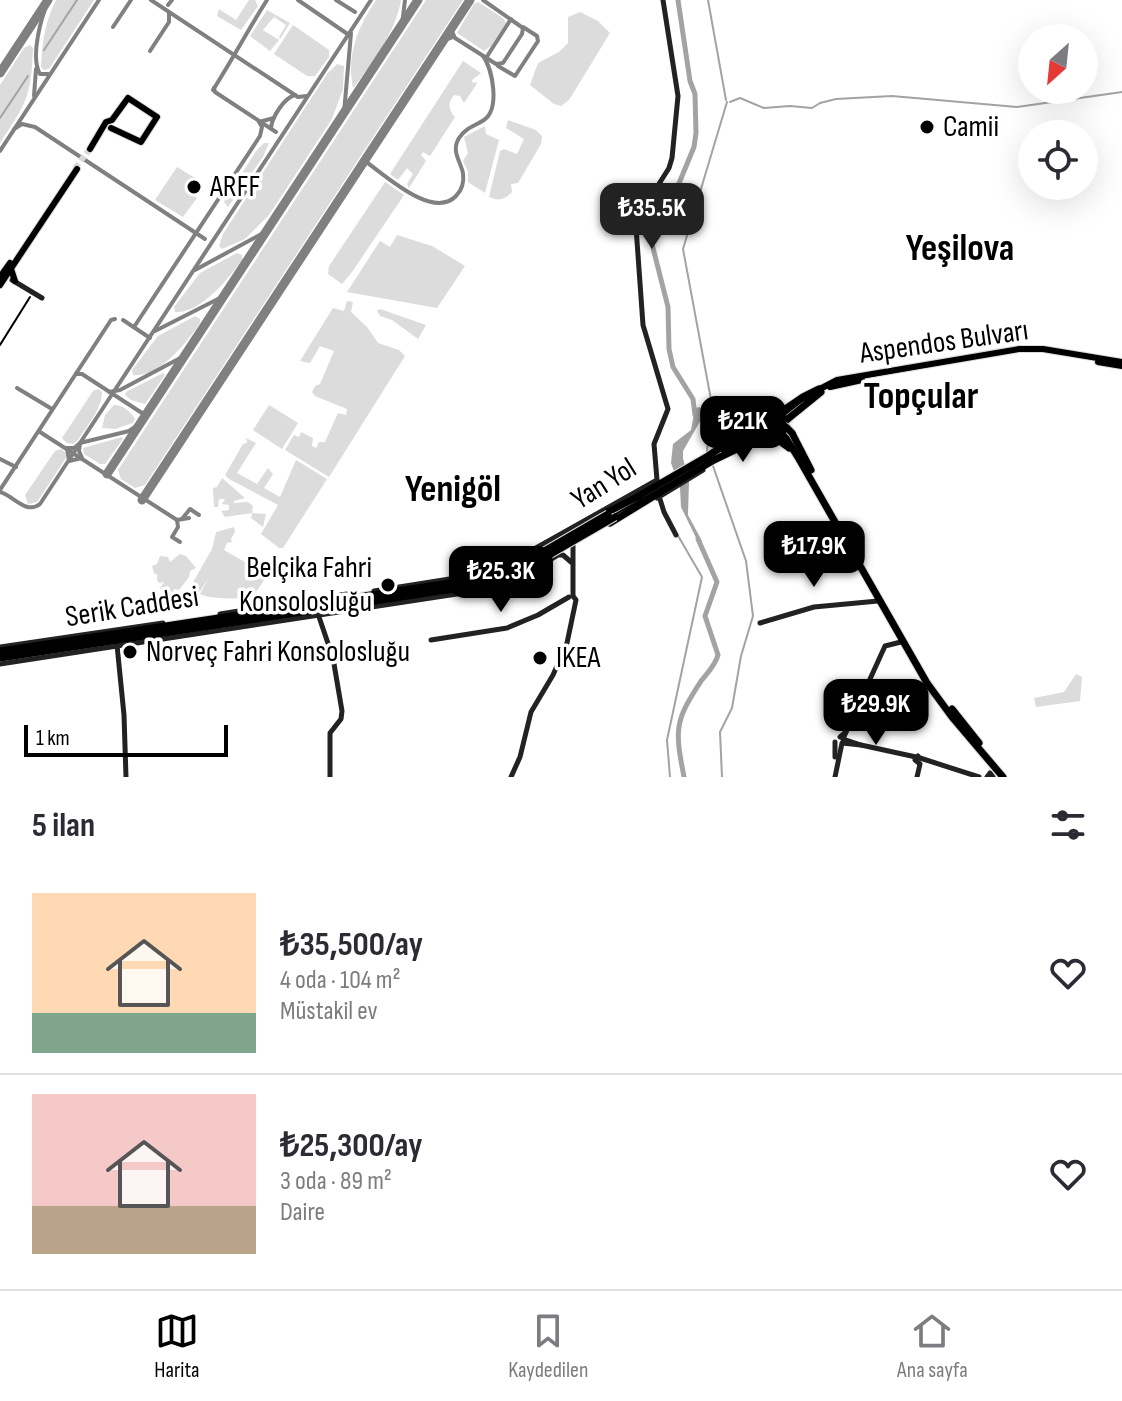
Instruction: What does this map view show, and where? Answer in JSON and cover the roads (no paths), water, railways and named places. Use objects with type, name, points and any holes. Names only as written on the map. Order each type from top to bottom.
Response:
[{"type":"highway","points":[[757,441],[820,391]]},
{"type":"highway","points":[[712,460],[753,426],[764,421],[776,421],[792,433],[838,527],[927,683],[993,775]]},
{"type":"highway","points":[[712,460],[753,423],[776,423]]},
{"type":"highway","points":[[776,423],[937,690],[980,745],[993,775]]},
{"type":"highway","points":[[712,460],[771,438],[784,443],[823,498]]},
{"type":"highway","name":"Serik Caddesi","points":[[474,583],[515,568],[609,512],[654,493],[712,460]]},
{"type":"highway","name":"Serik Caddesi","points":[[0,661],[105,640],[497,580],[525,569],[609,512],[654,493]]},
{"type":"highway","points":[[474,583],[493,584],[511,578],[572,550],[654,493]]},
{"type":"highway","points":[[474,583],[609,512]]},
{"type":"highway","points":[[838,527],[844,544],[939,704],[991,766],[993,775]]},
{"type":"highway","name":"Serik Caddesi","points":[[0,649],[105,640],[142,630],[210,619],[423,591]]},
{"type":"main road","points":[[90,150],[129,98],[156,116],[142,142],[110,125]]},
{"type":"main road","points":[[76,169],[3,279],[14,262],[76,169]]},
{"type":"main road","points":[[3,279],[14,283],[11,274],[14,262]]},
{"type":"main road","name":"Aspendos Bulvarı","points":[[820,391],[837,384],[1019,352],[1045,352],[1122,364]]},
{"type":"main road","points":[[712,460],[776,423]]},
{"type":"street","name":"Yan Yol","points":[[654,493],[657,480],[654,444],[668,412],[643,325],[636,230],[640,214],[671,166],[672,158],[678,102],[663,0]]},
{"type":"street","points":[[3,279],[41,299]]},
{"type":"street","points":[[654,493],[676,535]]},
{"type":"street","name":"Yan Yol","points":[[105,640],[137,642],[201,633],[318,614],[423,591],[502,567],[566,534]]},
{"type":"street","points":[[511,777],[520,757],[531,712],[557,667],[570,632],[572,550],[566,534]]},
{"type":"street","points":[[571,600],[572,550]]},
{"type":"street","name":"Yan Yol","points":[[423,591],[483,590],[506,584],[543,563]]},
{"type":"street","points":[[493,584],[506,584]]},
{"type":"street","points":[[759,620],[818,603],[877,599]]},
{"type":"street","points":[[571,600],[506,630],[431,640],[507,628],[538,615],[571,600]]},
{"type":"street","points":[[318,614],[333,658],[342,711],[341,719],[330,733],[330,777]]},
{"type":"street","points":[[180,622],[210,619]]},
{"type":"street","points":[[142,630],[170,624]]},
{"type":"street","points":[[180,638],[191,634]]},
{"type":"street","points":[[137,642],[171,636]]},
{"type":"street","points":[[105,640],[124,715],[126,777]]},
{"type":"street","points":[[834,777],[840,740],[885,646],[901,642]]},
{"type":"street","points":[[840,740],[993,775]]},
{"type":"street","points":[[916,777],[918,760]]},
{"type":"waterway","points":[[44,50],[77,0]]},
{"type":"waterway","points":[[678,0],[690,81],[695,94],[696,133],[694,147],[675,193],[657,214],[652,227],[652,244],[668,307],[669,349],[673,367],[693,399],[695,415]]},
{"type":"waterway","points":[[708,0],[726,100]]},
{"type":"waterway","points":[[0,118],[28,76]]},
{"type":"waterway","points":[[730,102],[740,98],[764,108],[812,108],[836,99],[892,96],[1017,107],[1122,92]]},
{"type":"waterway","points":[[707,451],[712,405],[683,249],[727,102]]},
{"type":"waterway","points":[[713,466],[746,561],[753,616],[741,656],[732,708],[720,732],[722,777]]},
{"type":"waterway","points":[[670,777],[667,740],[702,577],[677,534]]},
{"type":"waterway","points":[[684,777],[678,737],[681,717],[718,655],[705,616],[717,582],[698,539]]},
{"type":"tunnel","points":[[75,168],[90,149]]},
{"type":"tram line","points":[[0,345],[30,297]]},
{"type":"tram line","points":[[783,416],[837,382],[1013,351],[1044,350],[1122,364]]},
{"type":"tram line","points":[[0,655],[494,579],[526,565],[767,428]]},
{"type":"place","name":"Camii","points":[[927,127]]},
{"type":"place","name":"ARFF","points":[[194,187]]},
{"type":"place","name":"Belçika Fahri Konsolosluğu","points":[[388,585]]},
{"type":"place","name":"Norveç Fahri Konsolosluğu","points":[[130,652]]},
{"type":"place","name":"IKEA","points":[[540,658]]},
{"type":"district","name":"Yeşilova","points":[[960,248]]},
{"type":"district","name":"Topçular","points":[[921,396]]},
{"type":"district","name":"Yenigöl","points":[[453,489]]}]
